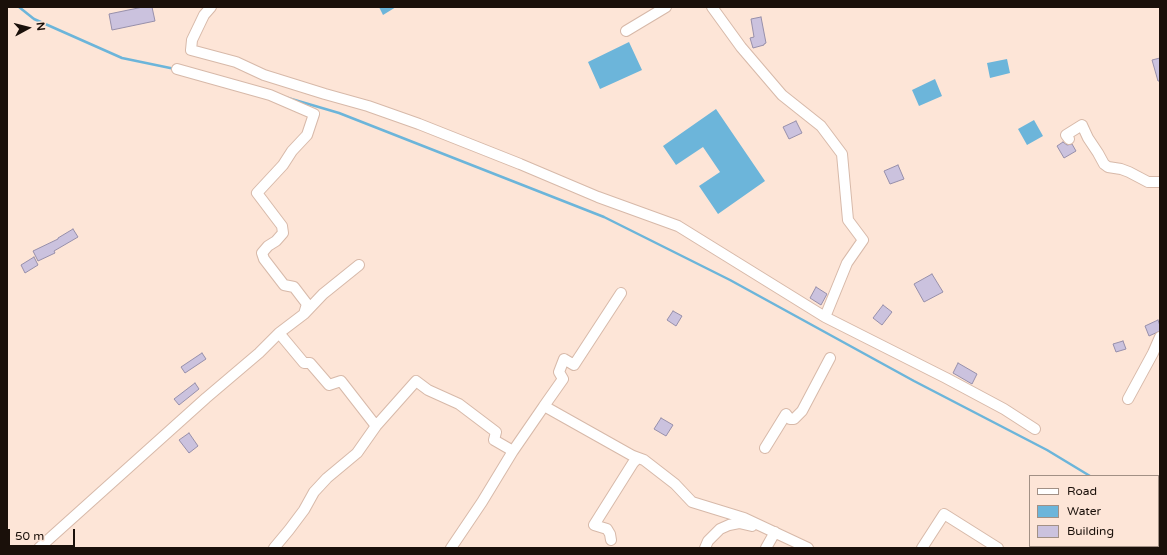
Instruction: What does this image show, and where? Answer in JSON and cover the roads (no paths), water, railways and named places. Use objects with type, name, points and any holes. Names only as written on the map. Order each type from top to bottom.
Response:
[{"type":"street","points":[[211,7],[204,15],[192,40],[191,50],[236,62],[264,75],[368,106],[520,164],[598,197],[678,226],[825,317],[978,395],[1004,409],[1035,430]]},
{"type":"street","points":[[626,32],[666,7]]},
{"type":"street","points":[[712,7],[741,47],[782,94],[820,126],[842,154],[848,220],[863,240],[847,263],[825,317]]},
{"type":"street","points":[[177,69],[270,95],[314,114],[307,135],[292,152],[283,166],[257,193],[282,226],[283,233],[262,253],[264,259],[284,285],[294,287],[307,304],[304,314]]},
{"type":"street","points":[[1069,139],[1066,135],[1082,125],[1104,164],[1108,167],[1129,172],[1148,182],[1160,182]]},
{"type":"street","points":[[39,548],[279,333],[304,314],[322,294],[359,265]]},
{"type":"street","points":[[451,548],[482,502],[512,452],[563,379],[559,372],[564,359],[574,365],[621,293]]},
{"type":"street","points":[[279,333],[304,363],[310,363],[329,385],[341,381],[376,426]]},
{"type":"street","points":[[1128,399],[1160,337]]},
{"type":"street","points":[[765,448],[786,414],[790,419],[794,419],[802,411],[830,358]]},
{"type":"street","points":[[274,548],[304,510],[314,492],[327,478],[358,453],[376,426],[416,381],[428,390],[459,404],[496,432],[494,440],[512,452]]},
{"type":"street","points":[[544,406],[644,460],[675,484],[692,502],[744,518],[808,548]]},
{"type":"street","points":[[611,540],[610,534],[607,530],[594,525],[633,463],[638,458]]},
{"type":"street","points":[[922,548],[944,514],[998,548]]},
{"type":"street","points":[[705,548],[708,541],[720,529],[739,523],[750,526],[757,524]]},
{"type":"street","points":[[39,548],[58,531]]},
{"type":"street","points":[[766,548],[775,532]]},
{"type":"water","points":[[379,7],[396,7],[383,15]]},
{"type":"water","points":[[629,42],[642,70],[600,89],[588,62]]},
{"type":"water","points":[[1007,59],[1010,73],[990,78],[987,63]]},
{"type":"water","points":[[935,79],[942,96],[919,106],[912,90]]},
{"type":"water","points":[[716,109],[765,181],[718,214],[699,186],[720,172],[703,147],[676,165],[663,146]]},
{"type":"water","points":[[1034,120],[1043,136],[1027,145],[1018,129]]},
{"type":"waterway","points":[[19,7],[34,19],[122,58],[175,69]]},
{"type":"waterway","points":[[288,98],[339,113],[604,217],[730,280],[914,381],[1047,450],[1088,475]]}]
